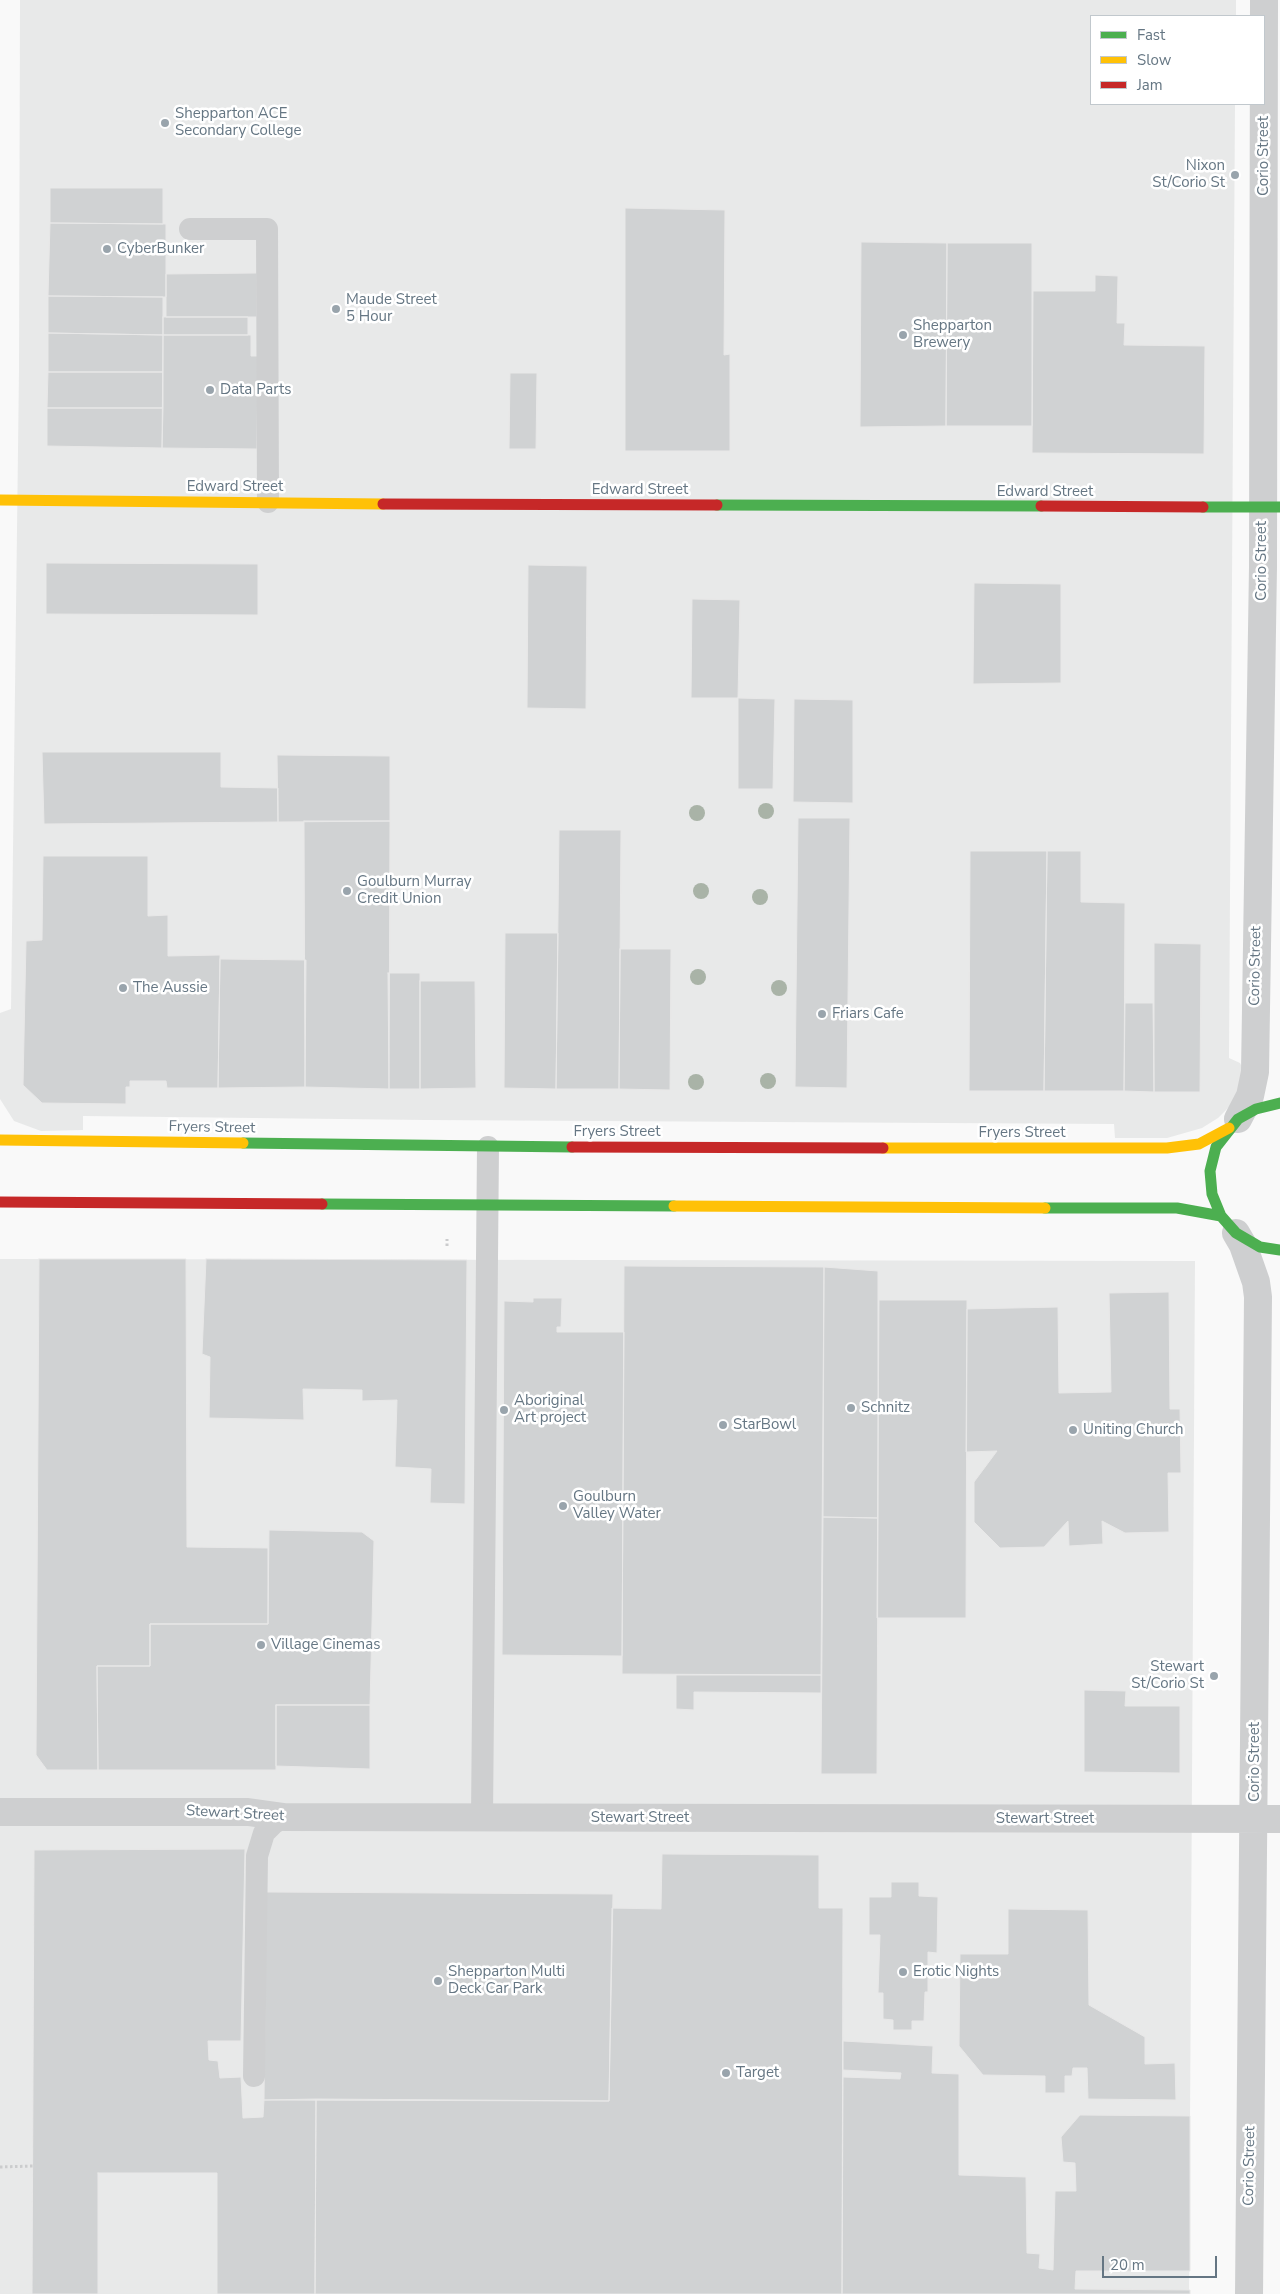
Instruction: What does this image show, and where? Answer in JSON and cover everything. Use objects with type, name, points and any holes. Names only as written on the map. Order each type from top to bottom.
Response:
[{"type":"street","name":"Corio Street","points":[[1264,0],[1264,15]]},
{"type":"street","name":"Corio Street","points":[[1234,1124],[1250,1096],[1255,1072],[1263,577],[1271,507],[1265,72]]},
{"type":"street","name":"Edward Street","points":[[0,500],[1271,507]]},
{"type":"street","name":"Fryers Street","points":[[0,1140],[488,1147],[1167,1148],[1199,1144],[1256,1109],[1280,1103]]},
{"type":"street","points":[[1229,1225],[1212,1194],[1210,1171],[1216,1147],[1234,1124]]},
{"type":"street","points":[[0,1202],[487,1206],[1177,1208],[1229,1225],[1260,1248],[1280,1250]]},
{"type":"street","name":"Corio Street","points":[[1229,1225],[1243,1245],[1256,1282],[1258,1297],[1267,1819],[1249,2294]]},
{"type":"street","name":"Stewart Street","points":[[0,1812],[248,1812],[284,1817],[1267,1819]]},
{"type":"lane","points":[[190,229],[266,229],[268,502]]},
{"type":"lane","points":[[482,1817],[488,1147]]},
{"type":"lane","points":[[254,2076],[257,1856],[264,1833],[274,1822],[284,1817]]},
{"type":"path","points":[[0,2166],[33,2166]]},
{"type":"shaded area","points":[[20,0],[1236,0],[1236,15],[1090,15],[1090,105],[1235,105],[1229,1058],[1240,1063],[1242,1067],[1240,1086],[1232,1104],[1218,1118],[1202,1128],[1167,1138],[1115,1138],[1114,1124],[83,1116],[83,1130],[41,1131],[14,1121],[0,1099],[0,1013],[11,1009],[19,370]]},
{"type":"shaded area","points":[[0,1259],[1195,1261],[1189,2294],[0,2294]]},
{"type":"building","points":[[50,188],[163,188],[163,224],[50,223]]},
{"type":"building","points":[[625,208],[725,210],[724,355],[730,354],[730,451],[625,451]]},
{"type":"building","name":"CyberBunker","points":[[50,223],[166,224],[166,297],[48,296]]},
{"type":"building","name":"Shepparton Brewery","points":[[861,242],[947,243],[946,426],[860,427]]},
{"type":"building","points":[[947,243],[1032,243],[1032,426],[946,426]]},
{"type":"building","points":[[257,273],[257,317],[166,317],[166,274]]},
{"type":"building","points":[[1095,275],[1118,276],[1117,323],[1125,323],[1124,345],[1205,346],[1204,454],[1032,453],[1033,291],[1095,291]]},
{"type":"building","points":[[48,296],[163,297],[163,335],[48,333]]},
{"type":"building","points":[[163,317],[248,317],[248,335],[163,335]]},
{"type":"building","points":[[48,333],[163,335],[163,372],[48,372]]},
{"type":"building","name":"Data Parts","points":[[163,335],[251,335],[251,356],[258,356],[257,449],[162,448]]},
{"type":"building","points":[[48,372],[163,372],[163,408],[47,408]]},
{"type":"building","points":[[510,373],[537,373],[536,449],[509,449]]},
{"type":"building","points":[[47,408],[163,408],[162,448],[47,446]]},
{"type":"building","points":[[46,563],[258,564],[258,615],[46,614]]},
{"type":"building","points":[[528,565],[587,566],[586,709],[527,708]]},
{"type":"building","points":[[974,583],[1061,584],[1061,683],[973,684]]},
{"type":"building","points":[[692,599],[740,600],[738,698],[691,698]]},
{"type":"building","points":[[738,698],[775,699],[773,789],[738,789]]},
{"type":"building","points":[[794,699],[853,700],[853,803],[793,802]]},
{"type":"building","points":[[42,752],[221,752],[221,787],[278,788],[278,822],[44,824]]},
{"type":"building","points":[[277,755],[390,756],[390,821],[278,822]]},
{"type":"building","name":"Friars Cafe","points":[[798,818],[850,818],[847,1088],[795,1087]]},
{"type":"building","name":"Goulburn Murray Credit Union","points":[[304,821],[390,821],[389,1089],[305,1087]]},
{"type":"building","points":[[559,830],[621,830],[619,1089],[556,1089]]},
{"type":"building","points":[[970,851],[1047,851],[1044,1091],[969,1091]]},
{"type":"building","points":[[1047,851],[1081,851],[1081,902],[1125,903],[1124,1091],[1044,1091]]},
{"type":"building","name":"The Aussie","points":[[43,856],[148,856],[148,916],[168,915],[168,956],[220,955],[218,1088],[167,1088],[166,1081],[130,1081],[130,1087],[126,1087],[126,1104],[42,1103],[23,1085],[26,941],[42,940]]},
{"type":"building","points":[[505,933],[558,933],[556,1089],[504,1088]]},
{"type":"building","points":[[1154,943],[1201,944],[1200,1092],[1154,1092]]},
{"type":"building","points":[[620,949],[671,949],[670,1090],[619,1089]]},
{"type":"building","points":[[220,959],[306,960],[305,1087],[218,1088]]},
{"type":"building","points":[[388,973],[420,973],[420,1089],[389,1089]]},
{"type":"building","points":[[420,981],[475,981],[476,1088],[420,1089]]},
{"type":"building","points":[[1125,1003],[1153,1003],[1154,1092],[1124,1091]]},
{"type":"building","points":[[39,1259],[186,1259],[187,1547],[268,1548],[268,1624],[150,1624],[150,1666],[97,1666],[98,1770],[47,1770],[36,1755]]},
{"type":"building","points":[[206,1259],[467,1260],[465,1504],[430,1503],[431,1469],[395,1467],[397,1400],[362,1401],[362,1390],[303,1389],[304,1420],[209,1418],[210,1357],[202,1354]]},
{"type":"building","name":"StarBowl","points":[[624,1266],[824,1267],[821,1675],[622,1674]]},
{"type":"building","name":"Schnitz","points":[[824,1267],[878,1271],[878,1518],[823,1517]]},
{"type":"building","name":"Uniting Church","points":[[1169,1292],[1170,1409],[1180,1409],[1181,1473],[1168,1473],[1169,1532],[1125,1533],[1102,1521],[1103,1544],[1069,1546],[1068,1521],[1044,1547],[1000,1548],[974,1522],[974,1482],[997,1451],[966,1452],[967,1309],[1058,1307],[1059,1393],[1111,1392],[1109,1293]]},
{"type":"building","name":"Goulburn Valley Water","points":[[533,1298],[562,1298],[561,1327],[557,1327],[557,1332],[624,1332],[622,1656],[502,1655],[504,1301],[533,1302]]},
{"type":"building","points":[[879,1300],[967,1300],[966,1618],[877,1618]]},
{"type":"building","points":[[823,1517],[878,1518],[877,1774],[821,1774]]},
{"type":"building","name":"Village Cinemas","points":[[269,1530],[362,1532],[374,1541],[370,1705],[276,1705],[276,1770],[98,1770],[97,1666],[150,1666],[150,1624],[268,1624]]},
{"type":"building","points":[[676,1675],[821,1675],[821,1693],[694,1692],[694,1710],[676,1709]]},
{"type":"building","points":[[1084,1690],[1126,1691],[1125,1706],[1180,1706],[1180,1773],[1084,1772]]},
{"type":"building","points":[[276,1705],[370,1705],[370,1769],[276,1766]]},
{"type":"building","points":[[245,1849],[241,2041],[208,2041],[209,2060],[218,2061],[220,2078],[241,2077],[243,2118],[263,2117],[264,2100],[316,2099],[315,2294],[32,2294],[34,1850]]},
{"type":"building","name":"Target","points":[[662,1854],[819,1855],[819,1908],[843,1908],[842,2294],[315,2294],[316,2099],[609,2101],[612,1908],[661,1909]]},
{"type":"building","name":"Erotic Nights","points":[[891,1882],[919,1882],[919,1896],[938,1897],[937,1953],[928,1952],[928,1992],[925,1992],[924,2021],[912,2021],[912,2030],[893,2030],[893,2020],[883,2019],[883,1993],[878,1993],[880,1935],[869,1935],[869,1897],[891,1897]]},
{"type":"building","name":"Shepparton Multi Deck Car Park","points":[[266,1892],[613,1894],[609,2101],[264,2100]]},
{"type":"building","points":[[1008,1909],[1088,1910],[1089,2005],[1145,2037],[1145,2064],[1175,2063],[1176,2100],[1088,2099],[1087,2068],[1073,2068],[1072,2076],[1065,2076],[1065,2093],[1045,2093],[1045,2076],[983,2075],[959,2046],[960,1954],[1008,1954]]},
{"type":"building","points":[[843,2041],[933,2046],[932,2073],[959,2074],[959,2175],[1026,2177],[1027,2253],[1040,2254],[1039,2268],[1053,2270],[1055,2191],[1076,2191],[1075,2163],[1063,2162],[1061,2137],[1080,2115],[1190,2116],[1190,2271],[1076,2271],[1075,2289],[1190,2290],[1190,2294],[842,2294],[843,2077],[900,2079],[901,2073],[843,2070]]},
{"type":"building","points":[[98,2173],[217,2173],[217,2294],[98,2294]]},
{"type":"traffic: fast","points":[[717,505],[1041,506]]},
{"type":"traffic: fast","points":[[1203,507],[1280,507]]},
{"type":"traffic: fast","points":[[1280,1103],[1256,1109],[1238,1119],[1216,1147],[1210,1171],[1212,1194],[1221,1216],[1236,1233],[1260,1247],[1280,1250]]},
{"type":"traffic: fast","points":[[243,1143],[572,1147]]},
{"type":"traffic: fast","points":[[322,1204],[674,1206]]},
{"type":"traffic: fast","points":[[1045,1208],[1177,1208],[1221,1216]]},
{"type":"traffic: slow","points":[[0,500],[383,504]]},
{"type":"traffic: slow","points":[[883,1148],[1167,1148],[1199,1144],[1229,1128]]},
{"type":"traffic: slow","points":[[0,1140],[243,1143]]},
{"type":"traffic: slow","points":[[674,1206],[1045,1208]]},
{"type":"traffic: jam","points":[[383,504],[717,505]]},
{"type":"traffic: jam","points":[[1041,506],[1203,507]]},
{"type":"traffic: jam","points":[[572,1147],[883,1148]]},
{"type":"traffic: jam","points":[[0,1202],[322,1204]]},
{"type":"place","name":"Shepparton ACE Secondary College","points":[[165,123]]},
{"type":"place","name":"Nixon St/Corio St","points":[[1235,175]]},
{"type":"place","name":"CyberBunker","points":[[107,249]]},
{"type":"place","name":"Maude Street 5 Hour","points":[[336,309]]},
{"type":"place","name":"Shepparton Brewery","points":[[903,335]]},
{"type":"place","name":"Data Parts","points":[[210,390]]},
{"type":"place","name":"Goulburn Murray Credit Union","points":[[347,891]]},
{"type":"place","name":"The Aussie","points":[[123,988]]},
{"type":"place","name":"Friars Cafe","points":[[822,1014]]},
{"type":"place","name":"Schnitz","points":[[851,1408]]},
{"type":"place","name":"Aboriginal Art project","points":[[504,1410]]},
{"type":"place","name":"StarBowl","points":[[723,1425]]},
{"type":"place","name":"Uniting Church","points":[[1073,1430]]},
{"type":"place","name":"Goulburn Valley Water","points":[[563,1506]]},
{"type":"place","name":"Village Cinemas","points":[[261,1645]]},
{"type":"place","name":"Stewart St/Corio St","points":[[1214,1676]]},
{"type":"place","name":"Erotic Nights","points":[[903,1972]]},
{"type":"place","name":"Shepparton Multi Deck Car Park","points":[[438,1981]]},
{"type":"place","name":"Target","points":[[726,2073]]}]
